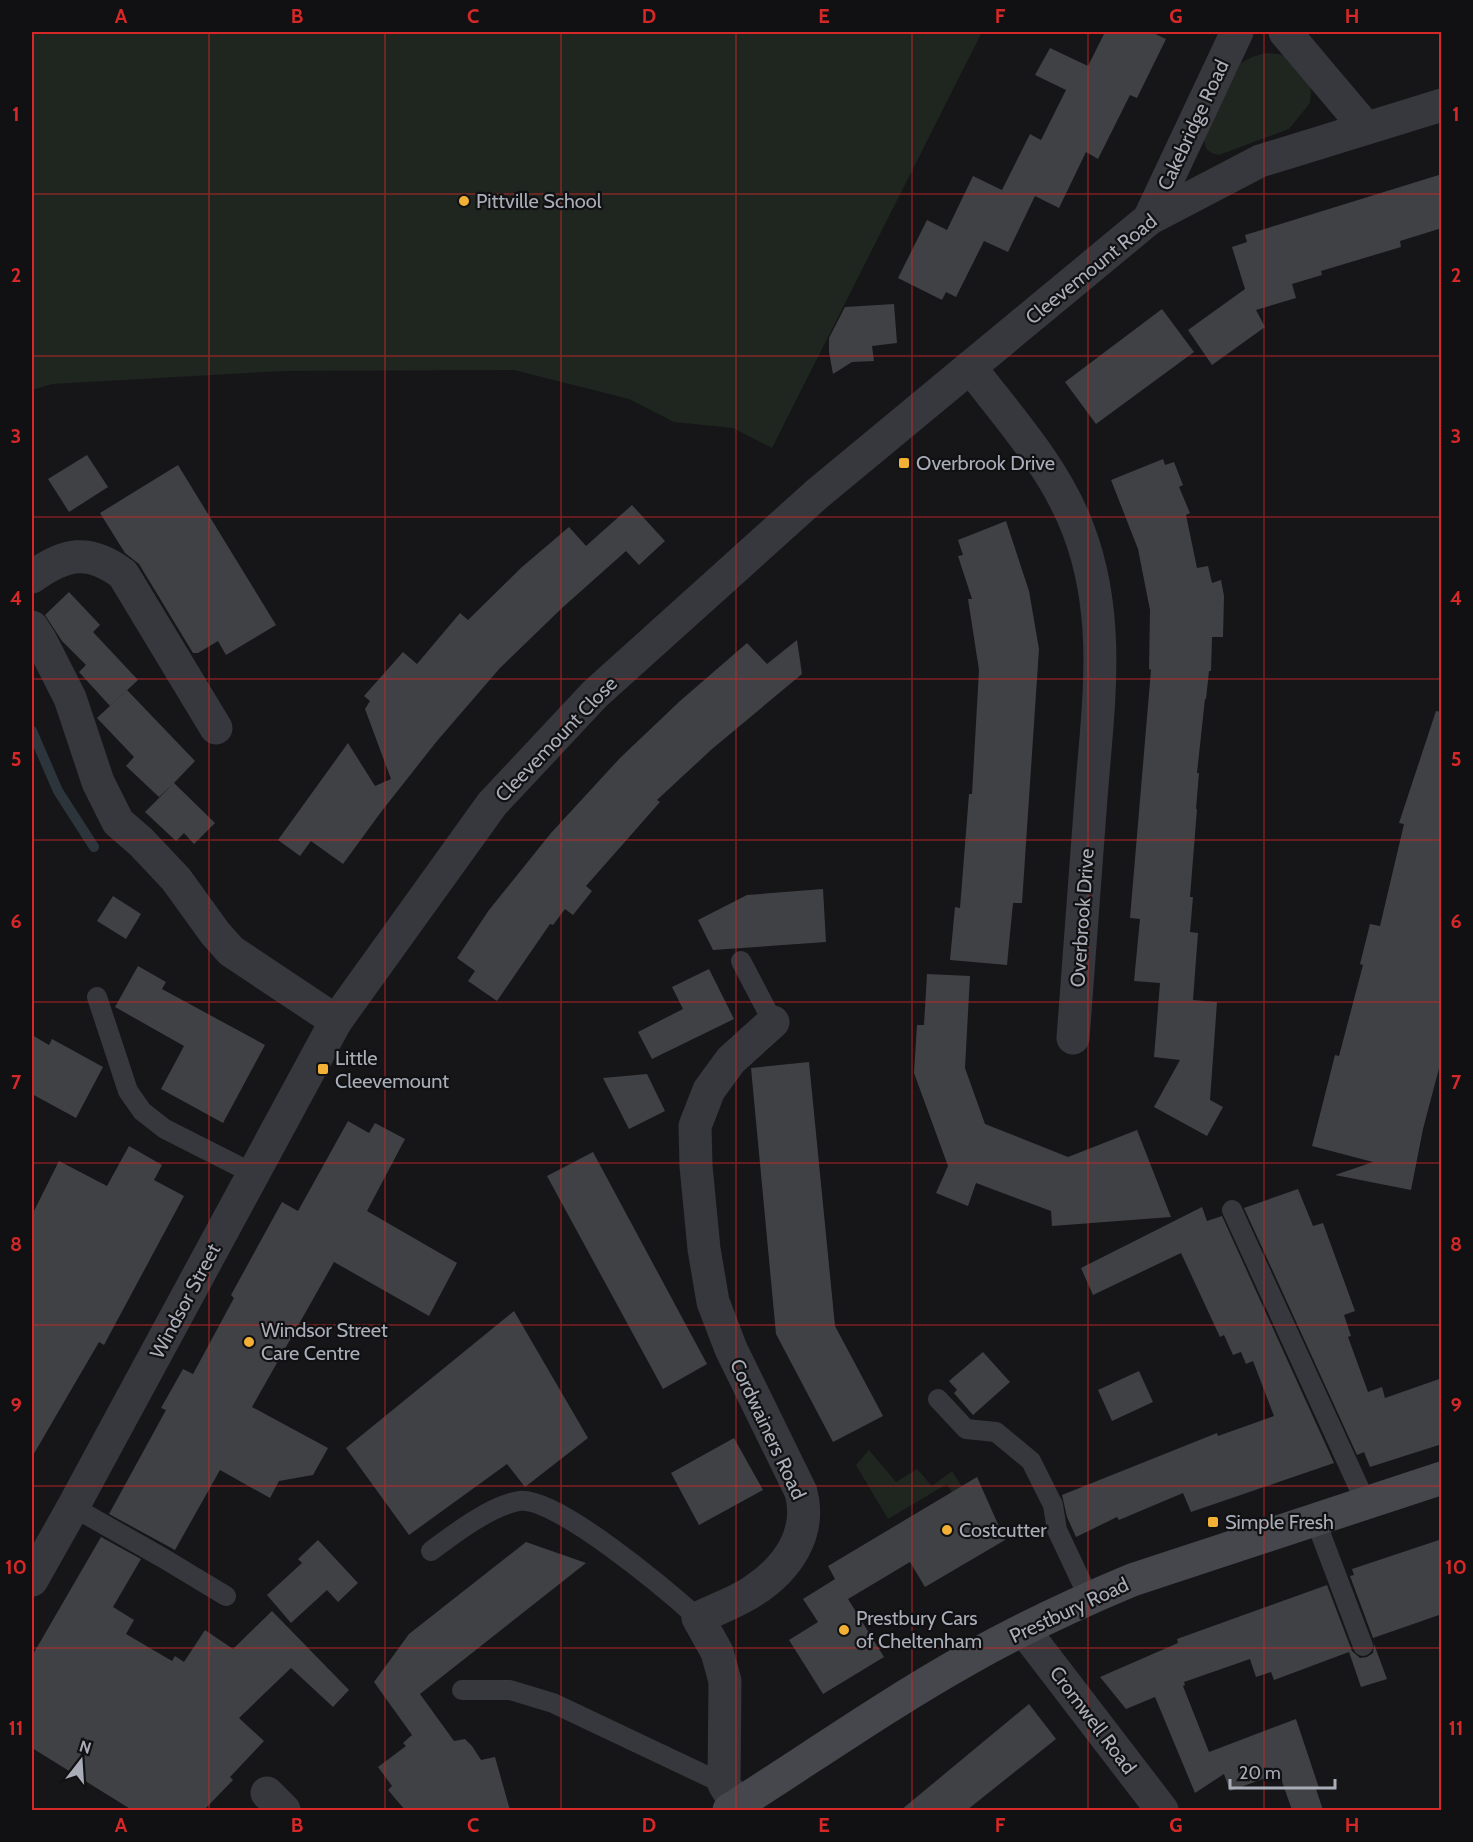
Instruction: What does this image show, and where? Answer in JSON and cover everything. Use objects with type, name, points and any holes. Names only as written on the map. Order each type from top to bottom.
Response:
[{"type":"main road","name":"Prestbury Road","points":[[730,1800],[968,1659],[1089,1598],[1132,1580],[1442,1478]]},
{"type":"street","name":"Cakebridge Road","points":[[1149,219],[1237,32]]},
{"type":"street","points":[[1285,32],[1366,128]]},
{"type":"street","name":"Cleevemount Road","points":[[817,494],[1149,219],[1260,160],[1442,105]]},
{"type":"street","name":"Overbrook Drive","points":[[970,367],[1037,453],[1060,490],[1078,528],[1091,569],[1097,601],[1101,632],[1101,665],[1073,1038]]},
{"type":"street","name":"Cleevemount Close","points":[[336,1021],[492,804],[596,694],[817,494]]},
{"type":"street","points":[[32,577],[59,560],[82,556],[111,565],[123,574],[216,728]]},
{"type":"street","points":[[32,627],[70,698],[98,782],[118,822],[141,842],[176,879],[231,951],[336,1021]]},
{"type":"street","name":"Windsor Street","points":[[32,1580],[336,1021]]},
{"type":"street","name":"Cordwainers Road","points":[[698,1618],[753,1591],[772,1575],[797,1544],[805,1519],[805,1505],[801,1492],[731,1349],[713,1302],[704,1249],[696,1166],[695,1126],[709,1090],[731,1060],[773,1022]]},
{"type":"street","points":[[698,1618],[717,1652],[725,1681],[730,1800]]},
{"type":"street","name":"Cromwell Road","points":[[1024,1630],[1162,1810]]},
{"type":"lane","points":[[741,961],[773,1022]]},
{"type":"lane","points":[[97,996],[128,1091],[142,1112],[165,1129],[254,1174]]},
{"type":"lane","points":[[1232,1210],[1366,1503]]},
{"type":"lane","points":[[938,1399],[966,1429],[996,1432],[1031,1461],[1053,1505],[1057,1530],[1089,1598]]},
{"type":"lane","points":[[431,1551],[462,1528],[491,1512],[519,1501],[540,1503],[623,1556],[698,1618]]},
{"type":"lane","points":[[73,1507],[225,1596]]},
{"type":"lane","points":[[1314,1519],[1362,1646]]},
{"type":"lane","points":[[462,1690],[510,1690],[553,1703],[730,1800]]},
{"type":"shaded area","name":"Pittville School","points":[[32,32],[982,32],[772,448],[733,428],[674,422],[629,399],[514,370],[282,371],[52,384],[32,390]]},
{"type":"shaded area","points":[[1266,53],[1279,54],[1292,59],[1308,80],[1311,91],[1310,103],[1289,129],[1219,155],[1211,153],[1205,146],[1205,135],[1241,63]]},
{"type":"shaded area","points":[[869,1450],[896,1482],[917,1469],[932,1486],[952,1471],[966,1493],[956,1499],[947,1484],[888,1519],[856,1465]]},
{"type":"building","points":[[1105,32],[1151,32],[1166,39],[1137,98],[1130,95],[1098,159],[1086,152],[1059,208],[1035,196],[1008,252],[984,241],[956,297],[946,292],[942,300],[898,278],[927,220],[947,230],[973,176],[1002,190],[1030,134],[1041,140],[1066,90],[1035,75],[1050,48],[1088,66]]},
{"type":"building","points":[[1442,174],[1442,228],[1400,241],[1401,247],[1321,271],[1322,275],[1292,284],[1296,298],[1256,310],[1265,327],[1212,365],[1188,330],[1245,289],[1232,247],[1247,242],[1245,235]]},
{"type":"building","points":[[894,304],[897,343],[872,346],[874,361],[852,362],[833,374],[829,338],[845,307]]},
{"type":"building","points":[[1162,309],[1194,352],[1096,424],[1065,382]]},
{"type":"building","points":[[87,455],[108,487],[69,512],[48,479]]},
{"type":"building","points":[[1163,459],[1165,465],[1174,462],[1183,485],[1179,487],[1190,513],[1186,515],[1197,568],[1208,566],[1212,583],[1221,580],[1224,596],[1223,637],[1212,637],[1211,671],[1209,671],[1205,699],[1197,773],[1199,773],[1197,809],[1190,897],[1193,897],[1190,932],[1198,933],[1193,1000],[1217,1002],[1210,1100],[1223,1107],[1207,1136],[1154,1107],[1180,1060],[1154,1057],[1160,983],[1134,981],[1140,919],[1130,918],[1151,670],[1149,669],[1150,610],[1138,549],[1111,480]]},
{"type":"building","points":[[178,465],[276,625],[226,655],[218,641],[198,653],[193,653],[139,564],[125,553],[100,513]]},
{"type":"building","points":[[632,505],[665,541],[639,565],[626,551],[500,668],[437,741],[343,864],[311,841],[300,856],[278,840],[348,743],[375,786],[391,779],[365,709],[370,701],[364,696],[403,652],[417,664],[460,613],[468,620],[522,567],[569,527],[586,546]]},
{"type":"building","points":[[1006,521],[1029,591],[1039,649],[1022,903],[1013,903],[1007,965],[950,960],[955,907],[960,908],[969,794],[972,794],[979,670],[968,599],[972,599],[958,556],[963,555],[958,540]]},
{"type":"building","points":[[69,592],[100,625],[93,632],[138,680],[110,706],[79,672],[86,665],[62,641],[45,615]]},
{"type":"building","points":[[797,640],[802,674],[712,749],[657,800],[660,802],[586,886],[592,891],[573,915],[565,909],[553,925],[550,924],[497,1001],[468,981],[475,971],[457,958],[489,910],[551,833],[620,758],[680,701],[747,643],[767,664]]},
{"type":"building","points":[[127,690],[195,761],[174,783],[215,823],[194,844],[184,833],[176,841],[145,812],[173,784],[159,797],[126,766],[134,757],[97,718]]},
{"type":"building","points":[[1436,711],[1442,712],[1442,1057],[1423,1129],[1411,1190],[1335,1175],[1373,1162],[1312,1146],[1335,1055],[1339,1056],[1363,965],[1360,964],[1370,924],[1380,926],[1404,824],[1399,823]]},
{"type":"building","points":[[823,889],[826,942],[713,950],[698,920],[747,895]]},
{"type":"building","points":[[113,896],[141,914],[126,939],[97,921]]},
{"type":"building","points":[[138,966],[166,982],[162,989],[265,1045],[223,1123],[161,1089],[184,1046],[115,1007]]},
{"type":"building","points":[[709,969],[734,1019],[652,1059],[638,1032],[683,1009],[672,987]]},
{"type":"building","points":[[927,974],[970,976],[965,1068],[985,1124],[1068,1157],[1137,1130],[1171,1217],[1052,1226],[1051,1211],[976,1183],[968,1206],[936,1193],[948,1166],[914,1073],[917,1025],[924,1025]]},
{"type":"building","points":[[32,1035],[49,1045],[52,1039],[103,1067],[76,1118],[32,1094]]},
{"type":"building","points":[[809,1062],[835,1326],[883,1416],[833,1442],[776,1334],[751,1068]]},
{"type":"building","points":[[647,1074],[665,1111],[629,1129],[603,1078]]},
{"type":"building","name":"Windsor Street Care Centre","points":[[348,1121],[369,1133],[375,1123],[405,1139],[367,1211],[457,1263],[429,1316],[334,1262],[252,1407],[328,1448],[313,1475],[279,1481],[270,1498],[220,1470],[175,1550],[109,1514],[166,1410],[161,1408],[183,1369],[193,1374],[234,1298],[231,1295],[282,1202],[298,1211]]},
{"type":"building","points":[[129,1146],[162,1165],[154,1180],[184,1196],[104,1345],[99,1342],[32,1457],[32,1215],[59,1161],[107,1186]]},
{"type":"building","points":[[593,1152],[707,1364],[663,1389],[547,1176]]},
{"type":"building","points":[[1298,1189],[1313,1226],[1323,1223],[1355,1311],[1344,1315],[1351,1336],[1348,1337],[1368,1392],[1382,1387],[1385,1398],[1442,1378],[1442,1444],[1370,1467],[1364,1452],[1357,1455],[1244,1208]]},
{"type":"building","points":[[1202,1207],[1207,1221],[1222,1216],[1334,1463],[1191,1512],[1183,1493],[1119,1520],[1117,1517],[1076,1537],[1067,1517],[1062,1495],[1217,1433],[1218,1436],[1274,1416],[1253,1361],[1246,1364],[1241,1352],[1233,1355],[1224,1335],[1220,1337],[1181,1253],[1093,1295],[1081,1268]]},
{"type":"building","points":[[514,1311],[588,1438],[525,1487],[507,1464],[409,1535],[346,1448]]},
{"type":"building","points":[[983,1352],[1010,1382],[973,1415],[954,1393],[957,1390],[949,1381]]},
{"type":"building","points":[[1139,1371],[1153,1402],[1112,1421],[1098,1390]]},
{"type":"building","points":[[734,1438],[763,1490],[699,1525],[671,1473]]},
{"type":"building","points":[[977,1477],[1005,1540],[925,1587],[910,1562],[848,1599],[884,1657],[823,1694],[789,1640],[818,1622],[803,1599],[835,1579],[828,1566]]},
{"type":"building","points":[[101,1537],[141,1559],[113,1607],[134,1620],[126,1634],[172,1661],[175,1656],[184,1662],[205,1630],[233,1649],[272,1611],[349,1690],[333,1707],[291,1668],[239,1718],[264,1741],[230,1777],[233,1780],[204,1810],[132,1810],[32,1748],[32,1656]]},
{"type":"building","points":[[1442,1539],[1442,1614],[1373,1638],[1350,1576],[1354,1575],[1352,1569]]},
{"type":"building","points":[[318,1540],[358,1583],[338,1602],[327,1590],[291,1623],[267,1595],[302,1563],[298,1559]]},
{"type":"building","points":[[526,1542],[586,1563],[420,1694],[454,1741],[465,1739],[481,1760],[495,1757],[510,1810],[405,1810],[388,1790],[392,1786],[378,1767],[406,1746],[403,1743],[412,1735],[374,1682],[409,1634]]},
{"type":"building","points":[[1327,1585],[1352,1651],[1360,1658],[1367,1657],[1373,1653],[1374,1644],[1387,1679],[1361,1687],[1349,1652],[1274,1680],[1271,1672],[1256,1677],[1250,1659],[1184,1682],[1183,1686],[1209,1752],[1296,1719],[1319,1788],[1316,1789],[1323,1810],[1292,1810],[1279,1773],[1230,1791],[1224,1774],[1195,1793],[1155,1697],[1126,1709],[1100,1677],[1178,1643],[1177,1639]]},
{"type":"building","points":[[1029,1704],[1056,1739],[967,1810],[901,1810]]},
{"type":"waterway","points":[[32,731],[58,791],[94,847]]},
{"type":"place","name":"Pittville School","points":[[464,201]]},
{"type":"place","name":"Overbrook Drive","points":[[904,463]]},
{"type":"place","name":"Little Cleevemount","points":[[323,1069]]},
{"type":"place","name":"Windsor Street Care Centre","points":[[249,1342]]},
{"type":"place","name":"Simple Fresh","points":[[1213,1522]]},
{"type":"place","name":"Costcutter","points":[[947,1530]]},
{"type":"place","name":"Prestbury Cars of Cheltenham","points":[[844,1630]]}]
